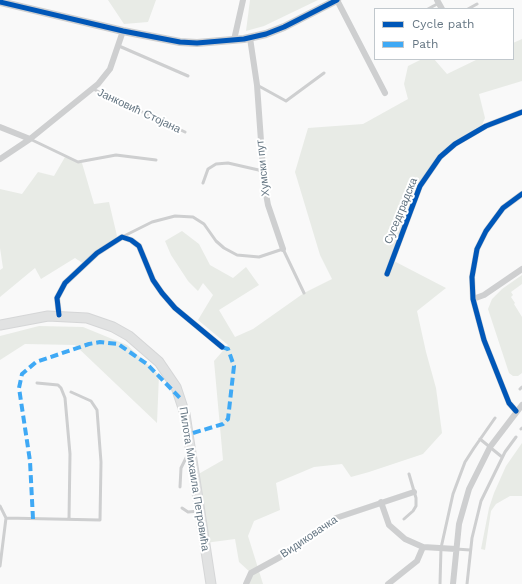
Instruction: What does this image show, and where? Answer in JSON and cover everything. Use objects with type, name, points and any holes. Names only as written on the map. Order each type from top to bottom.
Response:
[{"type":"main road","name":"Пилота Михаила Петровића","points":[[0,325],[30,318],[59,315],[87,318],[113,327],[135,340],[153,356],[167,373],[179,394],[185,414],[211,584]]},
{"type":"street","points":[[234,40],[243,0]]},
{"type":"street","points":[[0,2],[123,31],[180,42],[250,38],[284,27],[337,0],[385,93]]},
{"type":"street","name":"Јанковић Стојана","points":[[0,159],[30,139],[93,89],[110,69],[123,31]]},
{"type":"street","name":"Хумски пут","points":[[250,38],[257,85],[262,171],[268,205],[283,249]]},
{"type":"street","name":"Суседградска","points":[[387,274],[420,186],[440,157],[455,144],[486,126],[522,112]]},
{"type":"street","points":[[0,127],[30,139]]},
{"type":"street","points":[[516,411],[509,403],[477,320],[473,298],[472,272],[481,240],[492,221],[503,208],[522,194]]},
{"type":"street","points":[[59,315],[58,298],[65,283],[97,254],[122,237],[138,244],[153,280],[166,298],[222,347]]},
{"type":"street","points":[[473,298],[484,295],[522,269]]},
{"type":"street","points":[[453,584],[459,524],[465,500],[474,476],[490,447],[522,405]]},
{"type":"street","name":"Видиковачка","points":[[246,584],[251,573],[293,550],[333,519],[414,492]]},
{"type":"street","points":[[381,502],[388,521],[394,531],[410,542],[423,546],[456,549]]},
{"type":"street","points":[[388,584],[417,561],[423,546]]},
{"type":"lane","points":[[429,8],[438,1]]},
{"type":"lane","points":[[470,8],[477,4]]},
{"type":"lane","points":[[119,46],[188,76]]},
{"type":"lane","points":[[257,85],[286,101],[324,73]]},
{"type":"lane","name":"Јанковић Стојана","points":[[93,89],[185,132]]},
{"type":"lane","points":[[30,139],[78,162],[116,155],[156,160]]},
{"type":"lane","points":[[204,183],[208,169],[216,164],[228,163],[262,171]]},
{"type":"lane","points":[[122,237],[152,222],[175,216],[190,216],[202,222],[216,241],[224,248],[237,255],[259,257],[283,249]]},
{"type":"lane","name":"Хумски пут","points":[[283,249],[304,293]]},
{"type":"lane","points":[[37,384],[58,385],[66,398],[70,454],[69,519]]},
{"type":"lane","points":[[6,518],[100,520],[101,462],[97,410],[91,400],[71,392]]},
{"type":"lane","points":[[440,584],[441,548],[450,505],[457,483],[466,462],[480,439],[496,418]]},
{"type":"lane","points":[[467,584],[470,550],[481,501],[502,457],[516,437]]},
{"type":"lane","points":[[480,439],[502,457]]},
{"type":"lane","points":[[180,487],[181,468],[190,449]]},
{"type":"lane","points":[[404,519],[416,506],[409,474]]},
{"type":"lane","points":[[0,506],[6,518],[0,566]]},
{"type":"lane","points":[[182,508],[188,512],[200,511]]},
{"type":"lane","points":[[456,549],[470,550]]},
{"type":"shaded area","points":[[108,0],[156,0],[148,22],[124,24]]},
{"type":"shaded area","points":[[250,0],[318,0],[264,26],[246,31]]},
{"type":"shaded area","points":[[522,39],[522,81],[479,94],[485,118],[480,130],[440,157],[420,186],[392,260],[446,288],[417,311],[436,388],[442,433],[423,454],[369,472],[351,477],[342,464],[314,467],[276,483],[280,510],[254,521],[248,536],[263,584],[246,584],[251,573],[239,562],[235,539],[205,543],[195,476],[223,460],[214,361],[228,345],[198,320],[213,295],[203,283],[198,291],[188,281],[171,255],[165,241],[182,231],[199,244],[210,265],[233,278],[246,267],[259,285],[219,310],[235,337],[253,329],[304,293],[332,279],[320,255],[295,172],[308,128],[363,124],[408,99],[404,84],[408,66],[420,60],[435,60],[447,74],[476,60],[514,60],[514,43]]},
{"type":"shaded area","points":[[65,157],[82,163],[94,204],[109,202],[117,236],[107,247],[84,264],[75,258],[41,279],[35,268],[0,297],[0,270],[3,268],[0,248],[0,189],[22,194],[38,172],[54,176]]},
{"type":"shaded area","points":[[522,275],[522,284],[511,292],[513,295],[511,297],[515,303],[514,304],[522,317],[522,373],[518,376],[513,376],[509,373],[488,309],[492,299],[502,289]]},
{"type":"shaded area","points":[[39,326],[83,327],[127,345],[159,375],[157,423],[75,345],[25,344],[0,360],[0,336]]},
{"type":"shaded area","points":[[522,443],[522,496],[510,496],[496,504],[491,511],[485,550],[481,549],[489,508],[494,493],[506,466]]},
{"type":"marked path","points":[[33,519],[30,461],[19,388],[22,374],[36,362],[89,344],[100,342],[118,344],[147,364],[180,398]]},
{"type":"marked path","points":[[193,433],[223,424],[228,419],[234,366],[228,349],[219,346]]},
{"type":"cycle path","points":[[0,2],[123,31],[180,42],[197,43],[244,39],[266,34],[284,27],[337,0]]},
{"type":"cycle path","points":[[387,274],[420,186],[440,157],[455,144],[486,126],[522,112]]},
{"type":"cycle path","points":[[516,411],[509,403],[484,340],[473,299],[472,277],[477,249],[486,231],[503,208],[522,194]]},
{"type":"cycle path","points":[[59,315],[57,298],[65,283],[97,253],[122,237],[131,240],[139,246],[153,280],[175,308],[222,347]]}]
